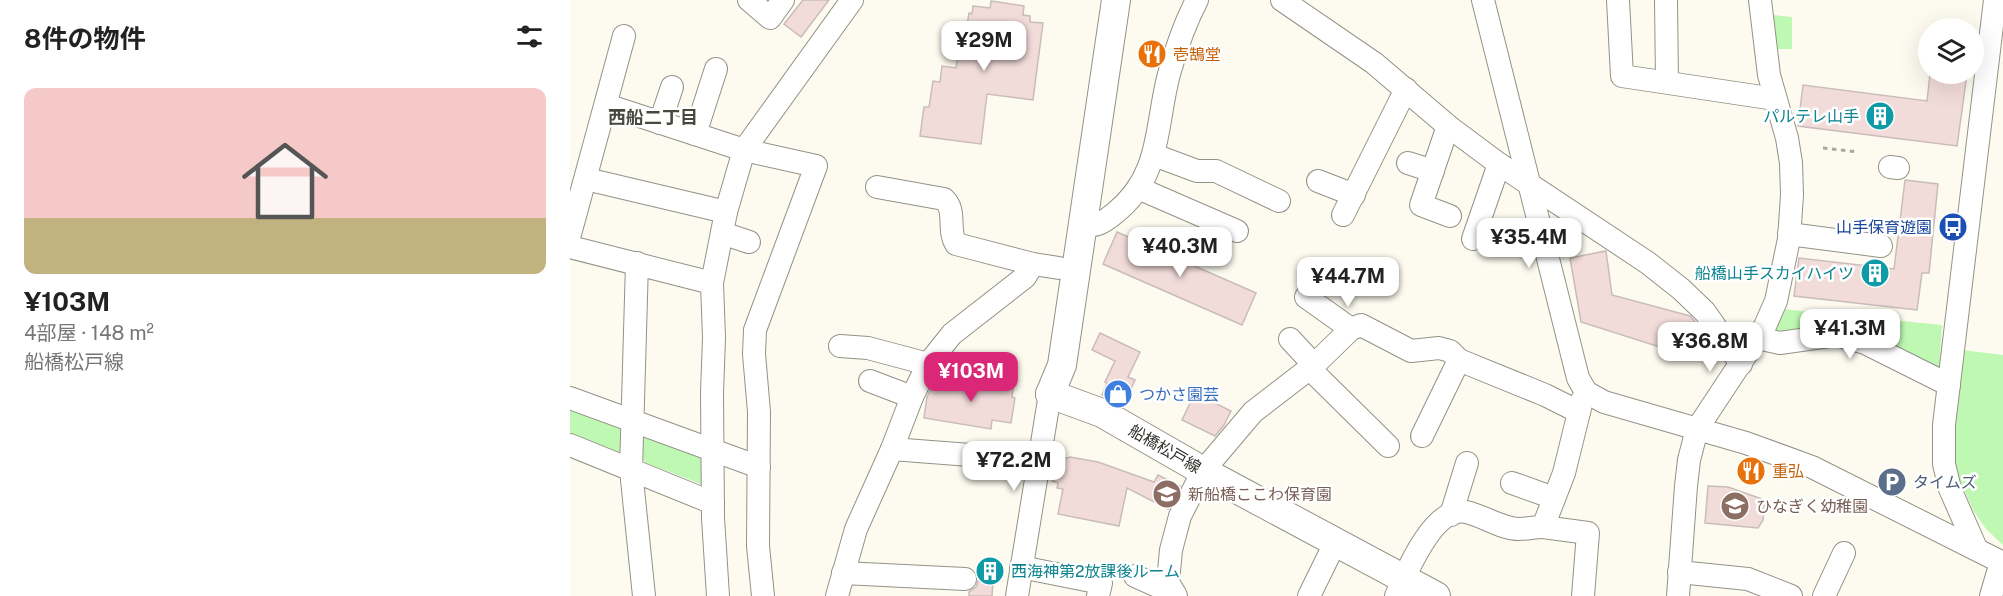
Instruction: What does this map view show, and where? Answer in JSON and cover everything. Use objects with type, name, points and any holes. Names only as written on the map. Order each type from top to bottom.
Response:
[{"type":"main road","points":[[1050,394],[1046,363],[1046,266],[1100,0]]},
{"type":"main road","points":[[1050,394],[1062,365],[1116,0]]},
{"type":"main road","name":"船橋松戸線","points":[[1050,394],[1102,412],[1203,471],[1335,543],[1400,588],[1436,596]]},
{"type":"street","points":[[749,0],[770,18],[783,0]]},
{"type":"street","points":[[718,596],[713,503],[712,283],[724,223],[744,150],[852,0]]},
{"type":"street","points":[[1082,225],[1094,226],[1104,222],[1124,206],[1148,173],[1154,156],[1170,73],[1189,14],[1197,0]]},
{"type":"street","points":[[1282,0],[1374,63],[1448,126],[1498,164],[1648,263],[1681,289],[1705,312],[1741,364]]},
{"type":"street","points":[[1483,0],[1583,402],[1564,473],[1543,527]]},
{"type":"street","points":[[1618,0],[1622,76],[1775,99]]},
{"type":"street","points":[[1666,0],[1667,82]]},
{"type":"street","points":[[1678,596],[1686,486],[1696,429],[1765,326],[1776,301],[1789,234],[1792,195],[1791,163],[1764,42],[1760,0]]},
{"type":"street","points":[[1976,548],[1966,530],[1950,489],[1944,464],[1944,425],[1949,385],[1963,175],[1995,0]]},
{"type":"street","points":[[570,234],[624,36]]},
{"type":"street","points":[[695,134],[716,69]]},
{"type":"street","points":[[660,123],[672,87]]},
{"type":"street","points":[[1343,215],[1406,89]]},
{"type":"street","points":[[606,105],[744,150],[816,166],[756,330],[754,354],[759,412],[758,546],[764,596]]},
{"type":"street","points":[[1448,126],[1421,205],[1450,216]]},
{"type":"street","points":[[1154,156],[1197,171],[1216,171],[1279,201]]},
{"type":"street","points":[[1408,163],[1433,171]]},
{"type":"street","points":[[1473,239],[1498,164]]},
{"type":"street","points":[[586,179],[724,223],[749,242]]},
{"type":"street","points":[[1318,181],[1354,195]]},
{"type":"street","points":[[877,187],[944,199],[951,211],[951,237],[956,244],[1046,266]]},
{"type":"street","points":[[1138,188],[1237,231]]},
{"type":"street","points":[[1789,234],[1881,246]]},
{"type":"street","points":[[570,247],[712,283]]},
{"type":"street","points":[[638,263],[631,470],[644,596]]},
{"type":"street","points":[[837,596],[856,529],[928,364],[952,334],[1025,277],[1046,266]]},
{"type":"street","points":[[1306,297],[1351,328]]},
{"type":"street","points":[[1174,595],[1168,582],[1171,550],[1180,516],[1203,471],[1253,412],[1312,366],[1351,328],[1361,325],[1411,351],[1438,348],[1450,351],[1459,360],[1545,395],[1583,402],[1604,402],[1755,446],[1812,467],[2002,562],[1990,596]]},
{"type":"street","points":[[1757,338],[1780,344],[1836,335],[1866,343],[1949,385]]},
{"type":"street","points":[[1290,339],[1312,366],[1388,446]]},
{"type":"street","points":[[840,346],[868,348],[928,364]]},
{"type":"street","points":[[1422,436],[1459,360]]},
{"type":"street","points":[[870,381],[912,397]]},
{"type":"street","points":[[1017,596],[1050,394]]},
{"type":"street","points":[[570,398],[759,467]]},
{"type":"street","points":[[570,445],[713,503]]},
{"type":"street","points":[[892,449],[996,457]]},
{"type":"street","points":[[1451,514],[1467,463]]},
{"type":"street","points":[[1512,483],[1554,498]]},
{"type":"street","points":[[1400,588],[1429,532],[1451,514],[1464,512],[1517,529],[1543,527],[1588,533],[1582,596]]},
{"type":"street","points":[[1309,596],[1335,543]]},
{"type":"street","points":[[1824,596],[1844,553]]},
{"type":"street","points":[[1021,567],[1101,583],[1098,596]]},
{"type":"street","points":[[1680,572],[1748,579],[1791,596]]},
{"type":"street","points":[[843,573],[965,579]]},
{"type":"street","points":[[1134,576],[1174,595]]},
{"type":"path","points":[[1823,148],[1858,152]]},
{"type":"green space","points":[[1773,15],[1792,17],[1792,49],[1774,49]]},
{"type":"green space","points":[[1782,309],[1942,325],[1939,372],[1864,338],[1779,337],[1773,331]]},
{"type":"green space","points":[[1962,350],[2003,355],[2003,545],[1986,529],[1973,510],[1955,470],[1951,450]]},
{"type":"green space","points":[[570,404],[626,427],[621,454],[570,435]]},
{"type":"green space","points":[[641,433],[702,450],[707,483],[701,484],[646,463],[640,457]]},
{"type":"building","points":[[803,0],[829,0],[801,37],[784,24]]},
{"type":"building","points":[[991,1],[1024,6],[1023,15],[1030,16],[1030,22],[1043,23],[1033,100],[987,94],[981,144],[920,136],[924,107],[929,107],[933,81],[940,82],[942,66],[956,68],[961,30],[966,31],[969,13],[972,14],[973,6],[990,8]]},
{"type":"building","name":"パルテレ山手","points":[[1929,84],[1966,84],[1957,146],[1798,126],[1803,85],[1927,101]]},
{"type":"building","points":[[1905,180],[1938,184],[1929,273],[1922,273],[1917,310],[1794,296],[1799,258],[1894,269]]},
{"type":"building","points":[[1117,232],[1256,293],[1242,325],[1103,264]]},
{"type":"building","points":[[1606,251],[1612,295],[1690,316],[1696,323],[1692,338],[1666,349],[1581,322],[1570,258]]},
{"type":"building","points":[[1100,333],[1140,352],[1128,377],[1135,380],[1123,406],[1102,395],[1107,383],[1105,382],[1115,361],[1092,350]]},
{"type":"building","points":[[990,378],[1014,382],[1012,397],[1015,398],[1011,423],[992,420],[991,429],[924,418],[927,397],[936,379],[989,387]]},
{"type":"building","points":[[1195,393],[1231,411],[1215,436],[1182,420]]},
{"type":"building","points":[[1070,457],[1098,462],[1154,482],[1158,475],[1180,486],[1168,509],[1127,488],[1119,526],[1058,514],[1063,489],[1057,488],[1058,483],[1052,481],[1056,461]]},
{"type":"building","points":[[1708,486],[1728,487],[1765,500],[1763,520],[1758,528],[1705,523]]},
{"type":"building","name":"西海神第2放課後ルーム","points":[[978,581],[993,582],[992,596],[969,596],[969,592],[976,587]]},
{"type":"place","name":"壱鵠堂","points":[[1152,54]]},
{"type":"place","name":"パルテレ山手","points":[[1880,116]]},
{"type":"place","name":"山手保育遊園","points":[[1953,227]]},
{"type":"place","name":"船橋山手スカイハイツ","points":[[1875,273]]},
{"type":"place","name":"つかさ園芸","points":[[1118,394]]},
{"type":"place","name":"重弘","points":[[1751,471]]},
{"type":"place","name":"タイムズ","points":[[1892,482]]},
{"type":"place","name":"新船橋ここわ保育園","points":[[1167,494]]},
{"type":"place","name":"ひなぎく幼稚園","points":[[1735,506]]},
{"type":"place","name":"西海神第2放課後ルーム","points":[[990,571]]},
{"type":"district","name":"西船二丁目","points":[[653,117]]}]
